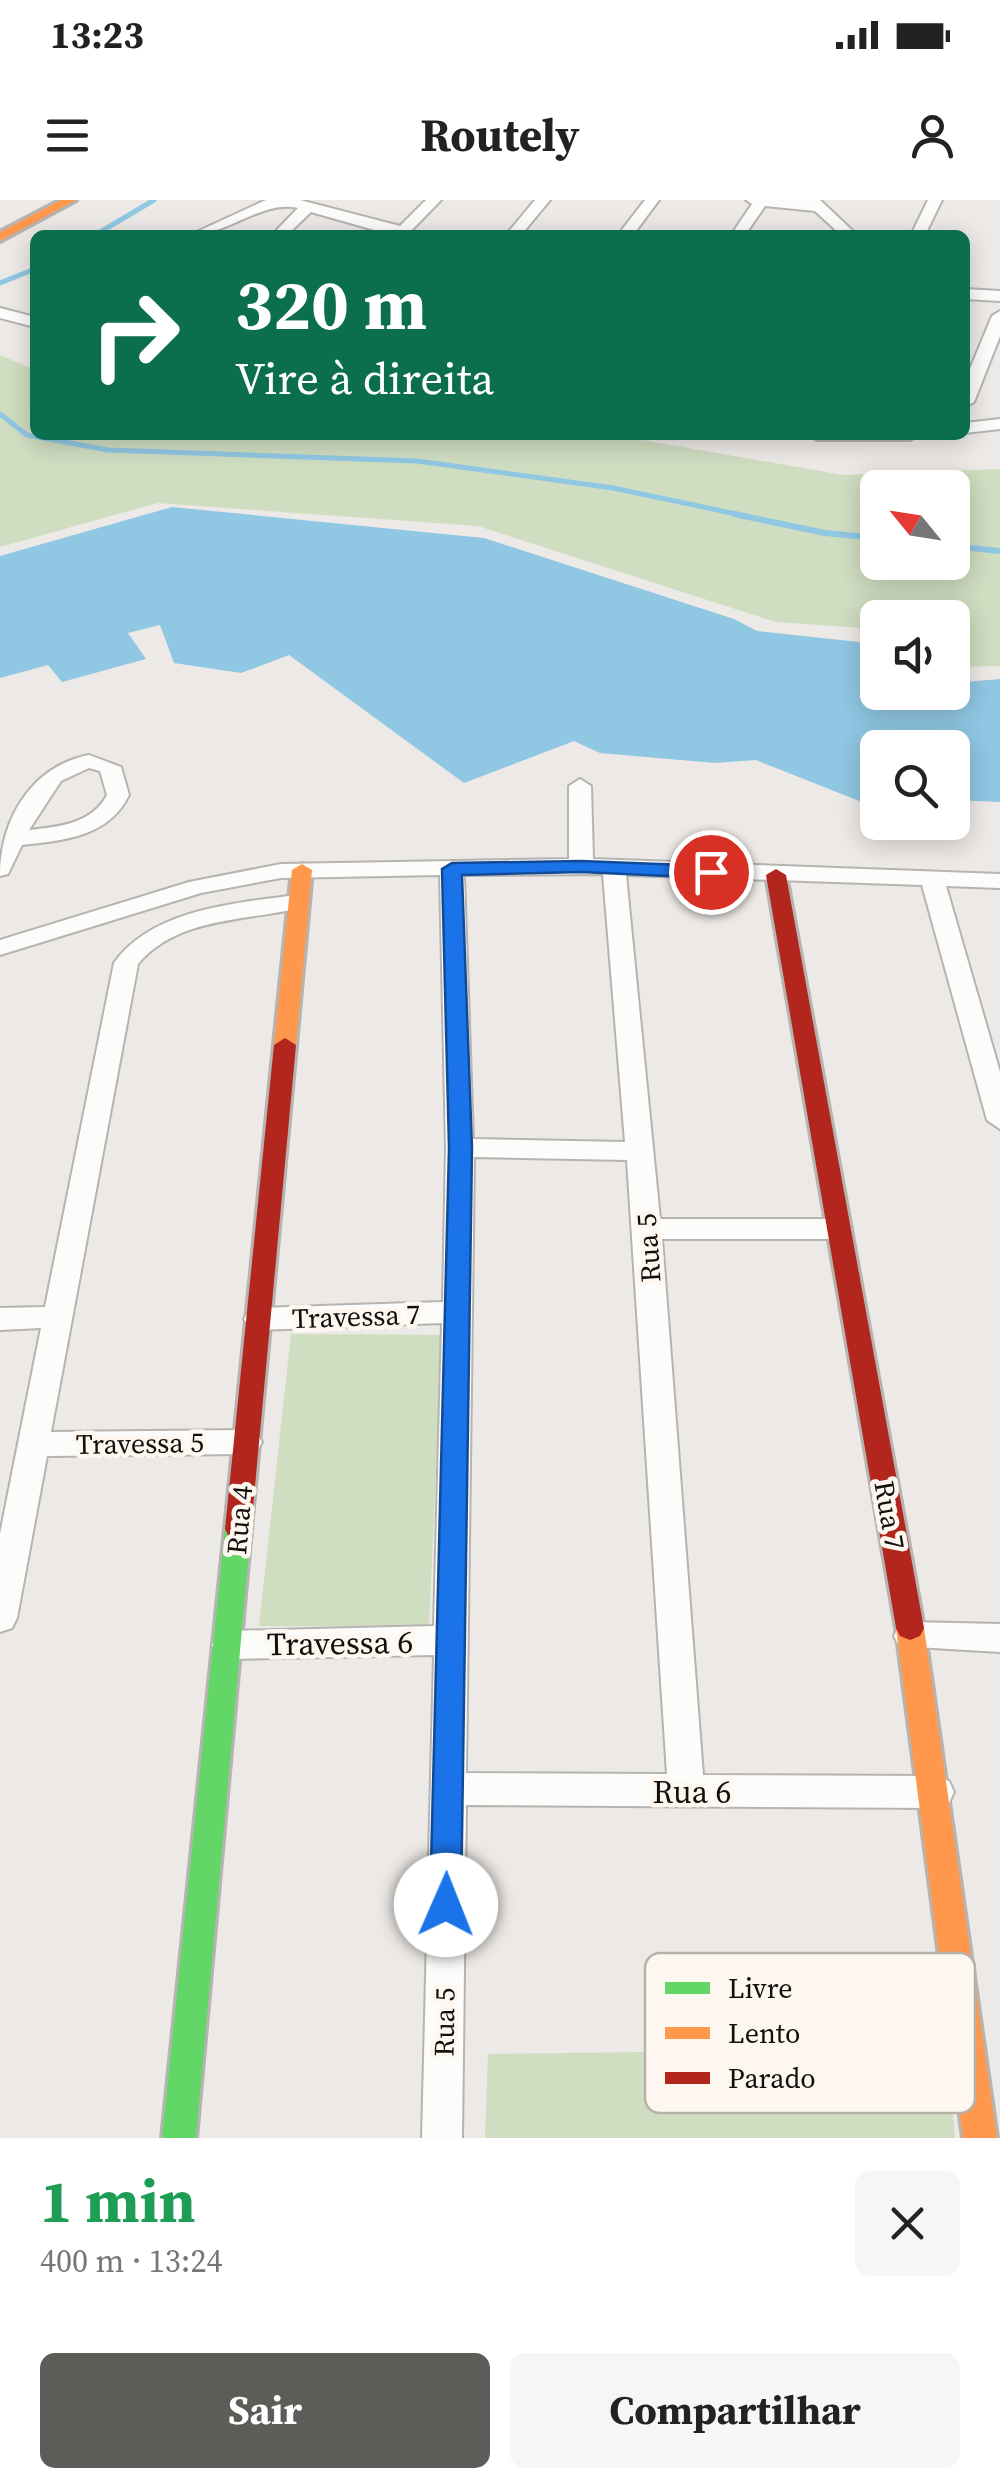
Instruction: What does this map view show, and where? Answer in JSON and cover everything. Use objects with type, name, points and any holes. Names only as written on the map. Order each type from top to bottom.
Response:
[{"type":"street","points":[[0,221],[41,200]]},
{"type":"street","points":[[0,237],[70,200]]},
{"type":"street","points":[[209,230],[280,200],[390,230]]},
{"type":"street","points":[[404,230],[434,200]]},
{"type":"street","points":[[517,230],[543,200]]},
{"type":"street","points":[[629,230],[652,200]]},
{"type":"street","points":[[754,200],[815,203],[845,230]]},
{"type":"street","points":[[920,230],[935,200]]},
{"type":"street","points":[[742,230],[762,201]]},
{"type":"street","points":[[284,230],[308,208]]},
{"type":"street","points":[[970,294],[1000,296]]},
{"type":"street","points":[[0,314],[30,321]]},
{"type":"street","points":[[970,390],[1000,316]]},
{"type":"street","points":[[970,427],[1000,424]]},
{"type":"street","points":[[580,786],[581,866]]},
{"type":"street","points":[[0,869],[16,840]]},
{"type":"street","points":[[452,878],[581,866],[616,876]]},
{"type":"street","points":[[0,948],[211,883],[302,870],[452,878],[616,876],[777,885],[935,886],[1000,881]]},
{"type":"street","name":"Rua 4","points":[[179,2138],[230,1645],[302,870]]},
{"type":"street","name":"Rua 5","points":[[616,876],[647,1229],[686,1792]]},
{"type":"street","name":"Rua 5","points":[[442,2138],[454,1312],[460,1148],[452,878]]},
{"type":"street","name":"Rua 7","points":[[777,885],[911,1636],[956,1953]]},
{"type":"street","points":[[935,886],[1000,1120]]},
{"type":"street","points":[[0,1618],[119,985],[130,956],[156,936],[251,909],[297,902]]},
{"type":"street","points":[[460,1148],[640,1150]]},
{"type":"street","points":[[647,1229],[838,1229]]},
{"type":"street","name":"Travessa 7","points":[[259,1319],[454,1312]]},
{"type":"street","points":[[0,1318],[56,1318]]},
{"type":"street","name":"Travessa 5","points":[[34,1444],[246,1442]]},
{"type":"street","points":[[911,1636],[1000,1638]]},
{"type":"street","name":"Travessa 6","points":[[230,1645],[450,1640]]},
{"type":"street","name":"Rua 6","points":[[448,1789],[936,1792]]},
{"type":"street","name":"Rua 7","points":[[975,2099],[980,2138]]},
{"type":"green space","points":[[0,355],[30,368],[30,440],[643,440],[843,475],[860,474],[860,580],[970,580],[970,470],[1000,469],[1000,666],[970,667],[970,600],[860,600],[860,628],[776,622],[478,526],[157,503],[0,547]]},
{"type":"green space","points":[[291,1334],[442,1335],[429,1627],[259,1626]]},
{"type":"green space","points":[[645,2052],[645,2113],[953,2113],[955,2138],[485,2138],[488,2054]]},
{"type":"water","points":[[172,507],[484,538],[734,619],[757,631],[860,642],[860,710],[970,710],[970,682],[1000,679],[1000,802],[970,801],[970,730],[860,730],[860,801],[756,760],[715,763],[600,753],[574,741],[464,783],[289,655],[241,673],[174,663],[160,625],[128,633],[146,659],[62,682],[48,665],[0,678],[0,556]]},
{"type":"waterway","points":[[103,230],[154,200]]},
{"type":"waterway","points":[[0,283],[30,271]]},
{"type":"waterway","points":[[0,414],[30,436]]},
{"type":"waterway","points":[[54,440],[108,450],[417,461],[613,488],[746,516]]},
{"type":"waterway","points":[[734,514],[860,536]]},
{"type":"waterway","points":[[970,548],[1000,551]]},
{"type":"traffic: fast","points":[[179,2138],[238,1529]]},
{"type":"traffic: slow","points":[[0,237],[70,200]]},
{"type":"traffic: slow","points":[[285,1045],[302,870]]},
{"type":"traffic: slow","points":[[910,1628],[955,1953]]},
{"type":"traffic: slow","points":[[975,2102],[980,2138]]},
{"type":"traffic: jam","points":[[776,875],[910,1628]]},
{"type":"traffic: jam","points":[[238,1529],[285,1045]]},
{"type":"route","points":[[446,1905],[460,1148],[452,869],[581,866],[711,872]]}]
